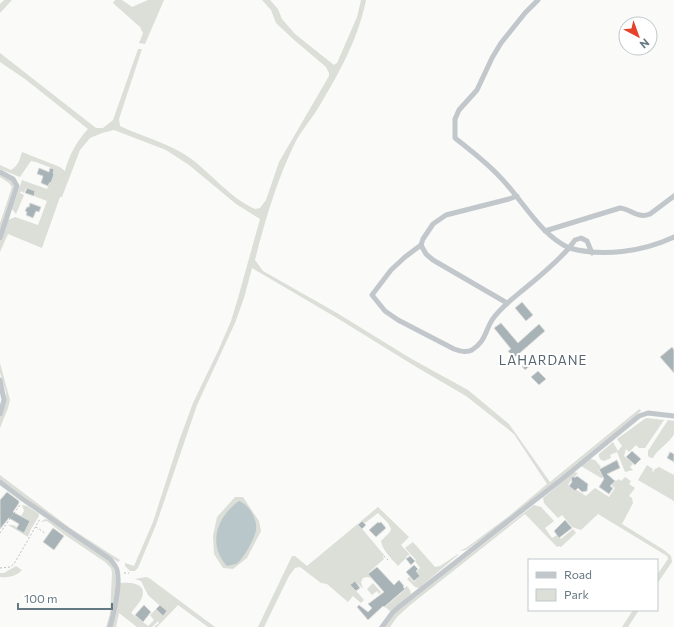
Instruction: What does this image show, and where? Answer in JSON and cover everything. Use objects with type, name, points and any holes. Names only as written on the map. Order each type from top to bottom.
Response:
[{"type":"street","points":[[538,0],[525,13],[501,43],[477,90],[462,106],[455,119],[455,138],[498,175],[517,196],[537,222],[559,244],[569,248],[592,253],[644,248],[664,242],[674,237]]},
{"type":"street","points":[[0,172],[13,179],[17,186],[0,238]]},
{"type":"street","points":[[517,196],[503,201],[446,215],[433,224],[423,239],[421,245],[391,270],[372,295],[385,311],[394,317],[454,349],[463,352],[471,350],[480,342],[486,336],[492,320],[507,302],[559,259],[575,240],[581,238],[587,241],[592,253]]},
{"type":"street","points":[[545,231],[620,208],[624,208],[637,215],[646,216],[674,196]]},
{"type":"street","points":[[421,245],[426,254],[433,260],[507,302]]},
{"type":"street","points":[[0,380],[4,400],[0,414]]},
{"type":"street","points":[[382,627],[393,612],[400,606],[639,416],[648,413],[674,416]]},
{"type":"street","points":[[0,482],[110,559],[116,566],[118,580],[114,612],[110,627]]},
{"type":"path","points":[[0,532],[24,500]]},
{"type":"path","points":[[0,568],[10,567],[14,564],[44,514]]},
{"type":"path","points":[[36,526],[45,533]]},
{"type":"path","points":[[384,556],[388,560]]},
{"type":"green space","points":[[4,0],[12,0],[0,13],[0,4]]},
{"type":"green space","points":[[115,0],[122,0],[132,7],[148,0],[164,0],[145,44],[139,43],[143,33],[140,27],[113,3]]},
{"type":"green space","points":[[262,0],[270,0],[278,9],[282,19],[295,34],[334,65],[337,63],[357,17],[361,0],[366,0],[353,43],[317,110],[297,139],[277,186],[267,215],[255,260],[263,271],[337,313],[410,358],[468,390],[509,424],[550,482],[638,410],[640,409],[641,411],[510,518],[466,550],[459,551],[466,548],[509,516],[547,484],[514,434],[466,396],[252,268],[244,298],[235,323],[197,405],[156,525],[138,568],[135,571],[130,571],[125,566],[125,563],[134,566],[153,522],[193,403],[231,321],[260,219],[236,204],[189,165],[166,150],[114,130],[90,138],[80,150],[62,197],[60,197],[42,248],[8,234],[0,252],[0,242],[8,220],[15,217],[38,225],[47,201],[34,196],[35,191],[26,188],[24,193],[21,191],[20,193],[24,195],[16,214],[12,209],[22,180],[47,189],[54,174],[54,169],[31,161],[20,177],[0,169],[0,165],[11,170],[17,164],[22,152],[60,167],[65,171],[74,148],[88,129],[25,79],[0,62],[0,53],[96,128],[103,128],[113,120],[138,49],[142,49],[119,119],[120,126],[165,144],[182,153],[198,164],[237,199],[255,209],[260,208],[266,200],[279,162],[329,76],[326,67],[276,23],[271,10]]},
{"type":"green space","points":[[0,173],[11,181],[15,188],[0,232],[0,223],[12,187],[0,177]]},
{"type":"green space","points":[[0,363],[10,400],[0,428],[0,418],[6,400],[6,392],[0,373]]},
{"type":"green space","points":[[646,418],[664,420],[645,448],[639,448],[636,445],[629,452],[626,449],[624,456],[633,464],[630,467],[633,470],[625,472],[617,452],[610,455],[611,458],[604,461],[601,460],[599,454],[613,442],[618,451],[622,446],[617,439]]},
{"type":"green space","points":[[668,420],[674,421],[674,434],[653,458],[651,458],[648,456],[648,451]]},
{"type":"green space","points":[[590,459],[595,460],[601,467],[598,469],[603,477],[601,478],[581,466]]},
{"type":"green space","points":[[647,465],[653,469],[653,472],[659,467],[674,475],[674,501],[638,480]]},
{"type":"green space","points":[[574,472],[578,473],[574,477],[571,477],[568,485],[575,491],[577,490],[586,496],[595,488],[609,497],[615,488],[611,485],[615,480],[616,481],[619,479],[621,481],[625,477],[631,481],[629,484],[635,488],[629,496],[632,498],[633,503],[622,524],[664,550],[671,556],[672,562],[658,583],[658,574],[668,559],[667,556],[598,514],[581,530],[572,527],[562,515],[558,518],[544,503],[543,498]]},
{"type":"green space","points":[[0,475],[70,528],[120,560],[118,562],[68,529],[0,479]]},
{"type":"green space","points":[[235,497],[243,497],[259,521],[261,531],[247,558],[233,569],[223,568],[214,554],[213,536],[217,517]]},
{"type":"green space","points":[[22,505],[27,506],[39,514],[28,537],[8,525],[17,527],[16,528],[24,533],[30,521],[21,516],[24,511]]},
{"type":"green space","points":[[534,505],[541,507],[554,521],[545,528],[552,538],[557,535],[561,539],[573,529],[576,533],[561,547],[557,547],[525,514],[409,606],[397,617],[390,627],[385,627],[396,612]]},
{"type":"green space","points":[[378,507],[409,537],[401,545],[410,555],[406,556],[407,557],[398,566],[383,548],[381,541],[391,529],[388,523],[378,513],[365,523],[362,521],[358,524],[384,555],[384,559],[368,573],[372,578],[363,578],[361,582],[363,589],[355,581],[351,585],[364,600],[361,603],[353,596],[348,602],[327,584],[321,583],[300,567],[295,568],[289,576],[264,627],[258,627],[292,556],[295,556],[307,566]]},
{"type":"green space","points":[[45,519],[49,520],[107,559],[114,569],[116,582],[113,606],[108,627],[106,627],[110,614],[111,568],[105,562],[47,521],[41,522]]},
{"type":"green space","points":[[413,542],[435,567],[440,566],[458,555],[419,588],[415,587],[407,579],[409,577],[414,582],[420,576],[417,571],[420,568],[415,561],[416,560],[405,548]]},
{"type":"green space","points":[[16,566],[22,570],[18,574],[9,577],[0,577],[0,573],[4,573]]},
{"type":"green space","points":[[146,577],[215,627],[208,627],[178,605],[157,627],[154,627],[159,623],[158,621],[152,627],[137,627],[119,613],[116,627],[112,627],[120,583],[134,583],[143,590],[141,600],[131,613],[148,626],[154,620],[150,615],[156,609],[163,615],[167,612],[148,595],[141,581],[135,579]]},
{"type":"green space","points":[[373,583],[381,592],[379,594],[377,591],[372,595],[367,589]]},
{"type":"green space","points":[[407,586],[411,594],[390,611],[385,607],[405,590],[404,588]]},
{"type":"green space","points":[[632,611],[638,611],[628,627],[622,627]]},
{"type":"shaded area","points":[[239,501],[252,512],[256,529],[252,543],[239,562],[227,566],[217,549],[217,531],[225,515],[231,507]]},
{"type":"building","points":[[39,168],[49,172],[50,168],[54,169],[51,183],[50,182],[48,186],[41,183],[43,176],[37,174]]},
{"type":"building","points":[[27,188],[35,191],[34,196],[25,193]]},
{"type":"building","points":[[30,203],[41,207],[39,212],[36,211],[33,218],[26,215],[27,212],[25,211],[27,207],[29,207]]},
{"type":"building","points":[[522,302],[533,315],[526,321],[515,308]]},
{"type":"building","points":[[501,323],[518,343],[539,324],[545,331],[514,358],[508,351],[511,349],[494,328]]},
{"type":"building","points":[[672,347],[674,350],[674,373],[660,357]]},
{"type":"building","points":[[529,360],[532,364],[525,370],[522,366]]},
{"type":"building","points":[[538,371],[546,379],[539,385],[531,377]]},
{"type":"building","points":[[632,451],[641,459],[635,465],[626,457]]},
{"type":"building","points":[[670,452],[674,454],[674,462],[667,458]]},
{"type":"building","points":[[617,460],[620,468],[607,474],[615,481],[610,486],[613,488],[609,494],[599,487],[604,479],[598,467],[600,469]]},
{"type":"building","points":[[577,476],[588,484],[587,491],[582,492],[578,488],[575,491],[569,486],[572,482],[571,477]]},
{"type":"building","points":[[7,492],[19,501],[13,512],[30,521],[24,533],[16,529],[19,524],[9,518],[0,529],[0,500]]},
{"type":"building","points":[[565,520],[572,528],[559,538],[554,531]]},
{"type":"building","points":[[362,521],[366,525],[362,529],[358,525]]},
{"type":"building","points":[[378,522],[381,522],[386,528],[376,537],[369,530]]},
{"type":"building","points":[[53,528],[64,536],[54,550],[43,542]]},
{"type":"building","points":[[410,556],[415,561],[411,565],[406,559]]},
{"type":"building","points":[[414,565],[418,569],[416,571],[420,576],[414,581],[406,572]]},
{"type":"building","points":[[377,567],[394,585],[399,580],[405,589],[368,620],[357,607],[359,605],[368,612],[372,608],[368,604],[384,592],[368,574]]},
{"type":"building","points":[[355,581],[360,588],[356,591],[350,585]]},
{"type":"building","points":[[144,605],[151,612],[143,622],[135,615]]},
{"type":"building","points":[[160,605],[167,611],[163,616],[156,609]]},
{"type":"district","name":"LAHARDANE","points":[[543,360]]}]
